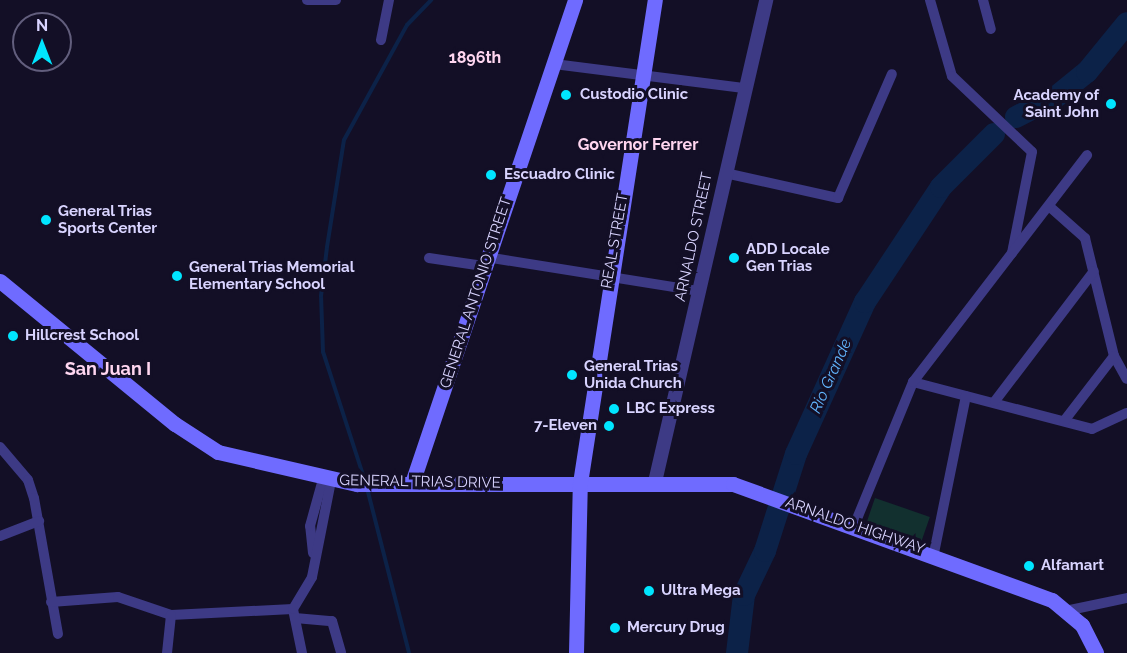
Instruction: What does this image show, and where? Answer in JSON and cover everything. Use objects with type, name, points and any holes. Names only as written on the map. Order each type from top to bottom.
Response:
[{"type":"main road","name":"GENERAL ANTONIO STREET","points":[[412,483],[575,0]]},
{"type":"main road","name":"REAL STREET","points":[[576,653],[580,483],[608,276],[655,0]]},
{"type":"main road","name":"GENERAL TRIAS DRIVE","points":[[0,281],[195,439],[218,452],[327,480],[357,484],[580,483]]},
{"type":"main road","name":"ARNALDO HIGHWAY","points":[[580,483],[733,484],[934,553],[1070,610]]},
{"type":"main road","points":[[1070,610],[1095,653]]},
{"type":"street","points":[[307,0],[336,0]]},
{"type":"street","points":[[381,40],[389,0]]},
{"type":"street","name":"ARNALDO STREET","points":[[655,482],[743,88],[766,0]]},
{"type":"street","points":[[930,0],[952,76],[1032,152],[1011,256]]},
{"type":"street","points":[[982,0],[991,29]]},
{"type":"street","points":[[554,64],[644,72],[743,88]]},
{"type":"street","points":[[725,173],[837,198],[892,74]]},
{"type":"street","points":[[854,526],[913,382],[1050,207],[1087,155]]},
{"type":"street","points":[[1050,207],[1085,238],[1114,356],[1127,379]]},
{"type":"street","points":[[429,258],[608,276],[699,291]]},
{"type":"street","points":[[995,401],[1094,271]]},
{"type":"street","points":[[1064,421],[1114,356]]},
{"type":"street","points":[[913,382],[995,401],[1092,429],[1127,413]]},
{"type":"street","points":[[934,553],[966,396]]},
{"type":"street","points":[[0,447],[28,480],[39,522],[58,634]]},
{"type":"street","points":[[302,653],[294,613],[314,563],[310,526],[327,480]]},
{"type":"street","points":[[0,536],[39,522]]},
{"type":"street","points":[[51,602],[118,597],[171,615],[294,613],[332,621],[341,653]]},
{"type":"street","points":[[1070,610],[1127,598]]},
{"type":"street","points":[[167,653],[171,615]]},
{"type":"green space","points":[[875,498],[930,517],[922,541],[867,522]]},
{"type":"waterway","points":[[365,481],[323,352],[321,296],[327,247],[344,140],[407,25],[431,0]]},
{"type":"waterway","name":"Rio Grande","points":[[1016,117],[1057,96],[1087,72],[1127,23]]},
{"type":"waterway","name":"Rio Grande","points":[[737,653],[744,595],[765,551],[796,454],[865,302],[941,187],[994,134]]},
{"type":"waterway","points":[[367,488],[409,653]]},
{"type":"place","name":"Custodio Clinic","points":[[566,95]]},
{"type":"place","name":"Academy of Saint John","points":[[1111,104]]},
{"type":"place","name":"Escuadro Clinic","points":[[491,175]]},
{"type":"place","name":"General Trias Sports Center","points":[[46,220]]},
{"type":"place","name":"ADD Locale Gen Trias","points":[[734,258]]},
{"type":"place","name":"General Trias Memorial Elementary School","points":[[177,276]]},
{"type":"place","name":"Hillcrest School","points":[[13,336]]},
{"type":"place","name":"General Trias Unida Church","points":[[572,375]]},
{"type":"place","name":"LBC Express","points":[[614,409]]},
{"type":"place","name":"7-Eleven","points":[[609,426]]},
{"type":"place","name":"Alfamart","points":[[1029,566]]},
{"type":"place","name":"Ultra Mega","points":[[649,591]]},
{"type":"place","name":"Mercury Drug","points":[[615,628]]},
{"type":"district","name":"1896th","points":[[475,58]]},
{"type":"district","name":"Governor Ferrer","points":[[638,145]]},
{"type":"district","name":"San Juan I","points":[[108,369]]}]
